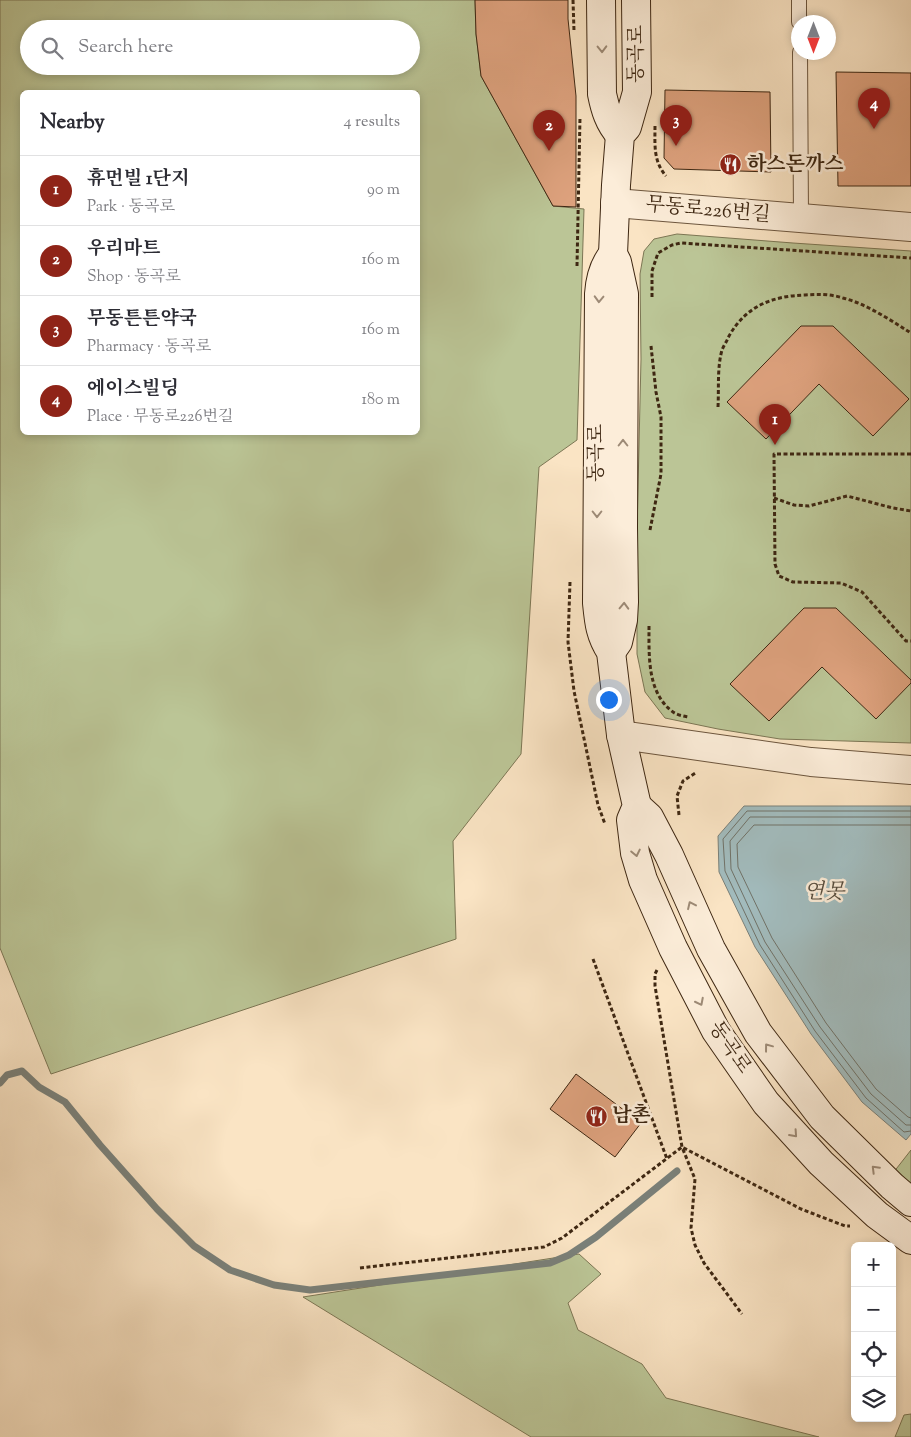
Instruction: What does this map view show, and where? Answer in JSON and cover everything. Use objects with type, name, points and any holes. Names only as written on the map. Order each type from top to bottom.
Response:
[{"type":"main road","name":"동곡로","points":[[601,0],[602,94],[613,127],[620,135]]},
{"type":"main road","name":"동곡로","points":[[636,0],[637,92],[627,126],[620,135],[613,254],[618,262],[624,294],[624,602],[623,620],[618,642],[612,652],[621,735],[637,806],[649,817],[669,855],[711,949],[758,1033],[822,1117],[892,1186],[911,1202]]},
{"type":"main road","name":"무동로226번길","points":[[615,203],[911,227]]},
{"type":"main road","points":[[621,735],[811,762],[911,770]]},
{"type":"main road","name":"동곡로","points":[[637,806],[631,820],[635,853],[643,880],[671,943],[716,1032],[766,1103],[821,1163],[877,1215],[911,1240]]},
{"type":"lane","points":[[799,0],[799,15]]},
{"type":"lane","name":"무동로226번길","points":[[800,60],[801,218]]},
{"type":"path","points":[[652,298],[652,271],[658,253],[672,245],[681,243],[911,258]]},
{"type":"path","points":[[718,407],[720,362],[723,347],[734,327],[753,309],[771,300],[793,295],[821,294],[844,298],[869,308],[911,333]]},
{"type":"path","points":[[650,533],[661,474],[661,417],[656,392],[651,343]]},
{"type":"path","points":[[911,454],[774,454],[775,564],[779,576],[793,582],[841,583],[862,592],[906,641],[911,641]]},
{"type":"path","points":[[774,498],[794,505],[809,506],[847,496],[911,511]]},
{"type":"path","points":[[649,617],[649,654],[653,682],[660,699],[674,713],[696,719]]},
{"type":"path","points":[[681,821],[678,812],[677,796],[683,782],[697,772],[705,772]]},
{"type":"path","points":[[671,943],[655,974],[655,986],[682,1147],[695,1179],[691,1228],[695,1245],[704,1263],[742,1314]]},
{"type":"path","points":[[593,959],[667,1159]]},
{"type":"path","points":[[360,1268],[544,1247],[562,1238],[682,1147]]},
{"type":"path","points":[[682,1147],[801,1209],[845,1226],[861,1227],[877,1215]]},
{"type":"green space","points":[[0,0],[475,0],[476,34],[481,76],[553,206],[584,209],[577,440],[539,467],[521,754],[453,841],[456,939],[51,1074],[0,948]]},
{"type":"green space","points":[[677,234],[911,251],[911,743],[780,739],[718,729],[665,718],[645,692],[637,654],[637,532],[641,359],[640,274],[644,251],[654,239]]},
{"type":"green space","points":[[911,1150],[911,1187],[893,1173]]},
{"type":"green space","points":[[579,1254],[601,1274],[568,1303],[578,1330],[642,1364],[666,1398],[819,1437],[531,1437],[303,1297]]},
{"type":"green space","points":[[911,1414],[911,1437],[895,1437],[904,1415]]},
{"type":"water","name":"연못","points":[[744,806],[911,806],[911,1134],[906,1140],[862,1102],[811,1034],[755,947],[719,872],[718,836]]},
{"type":"building","points":[[475,0],[568,0],[568,19],[576,96],[576,207],[553,206],[481,76],[476,34]]},
{"type":"building","points":[[836,72],[911,73],[911,186],[838,186]]},
{"type":"building","points":[[665,90],[770,92],[771,172],[674,169],[664,158]]},
{"type":"building","points":[[801,326],[833,326],[909,399],[873,436],[819,384],[766,439],[727,402]]},
{"type":"building","points":[[804,608],[836,608],[911,680],[911,683],[876,719],[822,667],[769,721],[730,684]]},
{"type":"building","name":"남촌","points":[[576,1074],[641,1123],[615,1157],[550,1109]]},
{"type":"waterway","points":[[0,1083],[7,1075],[22,1071],[39,1087],[65,1102],[157,1209],[194,1246],[230,1270],[274,1285],[310,1290],[550,1263],[569,1255],[596,1237],[677,1171]]},
{"type":"place","name":"에이스빌딩","points":[[874,129]]},
{"type":"place","name":"무동튼튼약국","points":[[676,146]]},
{"type":"place","name":"우리마트","points":[[549,151]]},
{"type":"place","name":"하스돈까스","points":[[731,165]]},
{"type":"place","name":"휴먼빌 1단지","points":[[775,445]]},
{"type":"place","name":"남촌","points":[[596,1116]]}]
